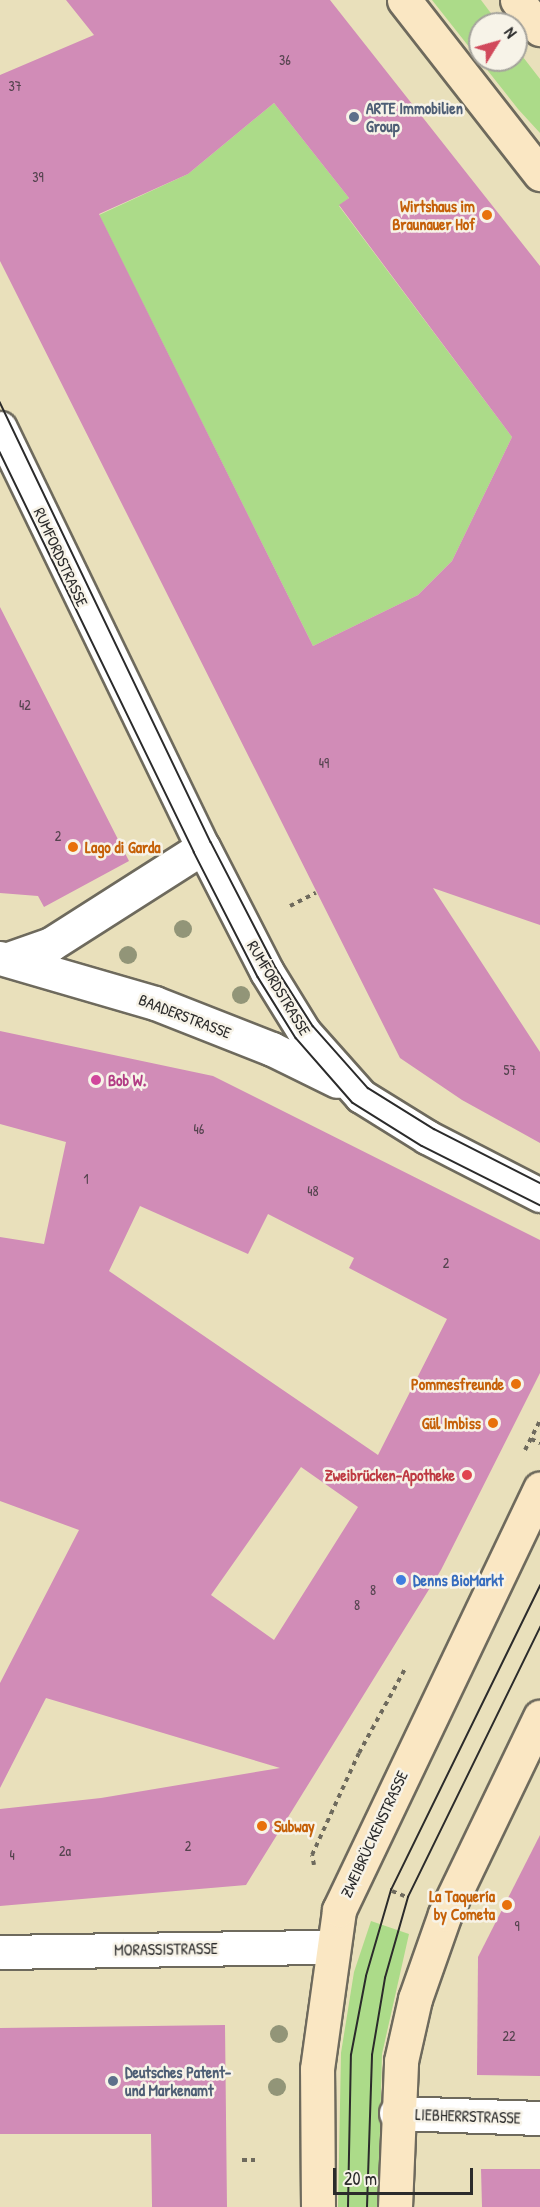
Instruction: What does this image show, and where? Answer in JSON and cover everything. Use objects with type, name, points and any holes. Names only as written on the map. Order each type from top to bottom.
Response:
[{"type":"main road","points":[[404,0],[540,174]]},
{"type":"main road","points":[[517,0],[540,29]]},
{"type":"main road","name":"ZWEIBRÜCKENSTRASSE","points":[[318,2207],[317,2069],[332,1947],[339,1910],[354,1873],[540,1488]]},
{"type":"main road","points":[[395,2207],[396,2113],[400,2061],[415,1999],[432,1950],[540,1717]]},
{"type":"street","name":"RUMFORDSTRASSE","points":[[0,428],[203,847],[285,1003],[330,1064],[361,1096],[427,1137],[540,1194]]},
{"type":"street","points":[[4,958],[51,944],[203,847]]},
{"type":"street","name":"BAADERSTRASSE","points":[[4,958],[155,1003],[322,1071],[361,1096]]},
{"type":"street","name":"MORASSISTRASSE","points":[[0,1952],[332,1947]]},
{"type":"street","name":"LIEBHERRSTRASSE","points":[[396,2113],[540,2118]]},
{"type":"path","points":[[290,906],[316,893]]},
{"type":"path","points":[[531,1439],[540,1443]]},
{"type":"path","points":[[242,2160],[259,2160]]},
{"type":"green space","points":[[432,0],[481,0],[490,12],[468,12],[468,46]]},
{"type":"green space","points":[[528,64],[540,79],[540,133],[489,72],[528,72]]},
{"type":"green space","points":[[274,103],[349,198],[339,206],[512,437],[452,561],[418,595],[313,646],[99,215],[188,174]]},
{"type":"green space","points":[[371,1921],[409,1934],[382,2054],[378,2207],[338,2207],[341,2053],[354,1972]]},
{"type":"building","points":[[66,0],[330,0],[540,266],[540,925],[433,888],[540,1052],[540,1143],[462,1100],[400,1058],[0,261],[0,75],[94,35]],"holes":[[[274,103],[349,198],[339,205],[512,437],[452,561],[418,595],[313,646],[99,214],[188,174]]]},
{"type":"building","points":[[0,607],[129,861],[44,907],[38,896],[0,893]]},
{"type":"building","points":[[0,1031],[213,1076],[540,1240],[540,1373],[441,1570],[246,1885],[0,1906],[0,1809],[101,1798],[280,1768],[46,1698],[0,1788],[0,1683],[79,1530],[0,1501],[0,1237],[44,1244],[66,1142],[0,1124]],"holes":[[[140,1206],[248,1254],[268,1214],[354,1258],[349,1268],[447,1319],[378,1455],[109,1271]],[[301,1467],[358,1507],[274,1640],[211,1595]]]},
{"type":"building","points":[[540,1835],[540,2076],[477,2075],[478,1957]]},
{"type":"building","name":"Deutsches Patent- und Markenamt","points":[[225,2025],[227,2207],[152,2207],[151,2134],[0,2134],[0,2028]]},
{"type":"building","points":[[481,2169],[540,2169],[540,2207],[482,2207]]},
{"type":"tram line","points":[[0,402],[211,842],[276,968],[313,1026],[368,1088],[434,1129],[540,1183]]},
{"type":"tram line","points":[[0,452],[194,852],[258,977],[296,1038],[353,1103],[422,1146],[540,1205]]},
{"type":"tram line","points":[[348,2207],[351,2055],[366,1976],[391,1890],[540,1586]]},
{"type":"tram line","points":[[367,2207],[372,2055],[385,1978],[408,1897],[540,1627]]},
{"type":"place","name":"ARTE Immobilien Group","points":[[354,117]]},
{"type":"place","name":"Wirtshaus im Braunauer Hof","points":[[487,215]]},
{"type":"place","name":"Lago di Garda","points":[[73,847]]},
{"type":"place","name":"Bob W.","points":[[96,1080]]},
{"type":"place","name":"Pommesfreunde","points":[[516,1384]]},
{"type":"place","name":"Gül Imbiss","points":[[493,1423]]},
{"type":"place","name":"Zweibrücken-Apotheke","points":[[467,1475]]},
{"type":"place","name":"Denns BioMarkt","points":[[401,1580]]},
{"type":"place","name":"Subway","points":[[262,1826]]},
{"type":"place","name":"La Taquería by Cometa","points":[[507,1905]]},
{"type":"place","name":"Deutsches Patent- und Markenamt","points":[[113,2081]]}]
